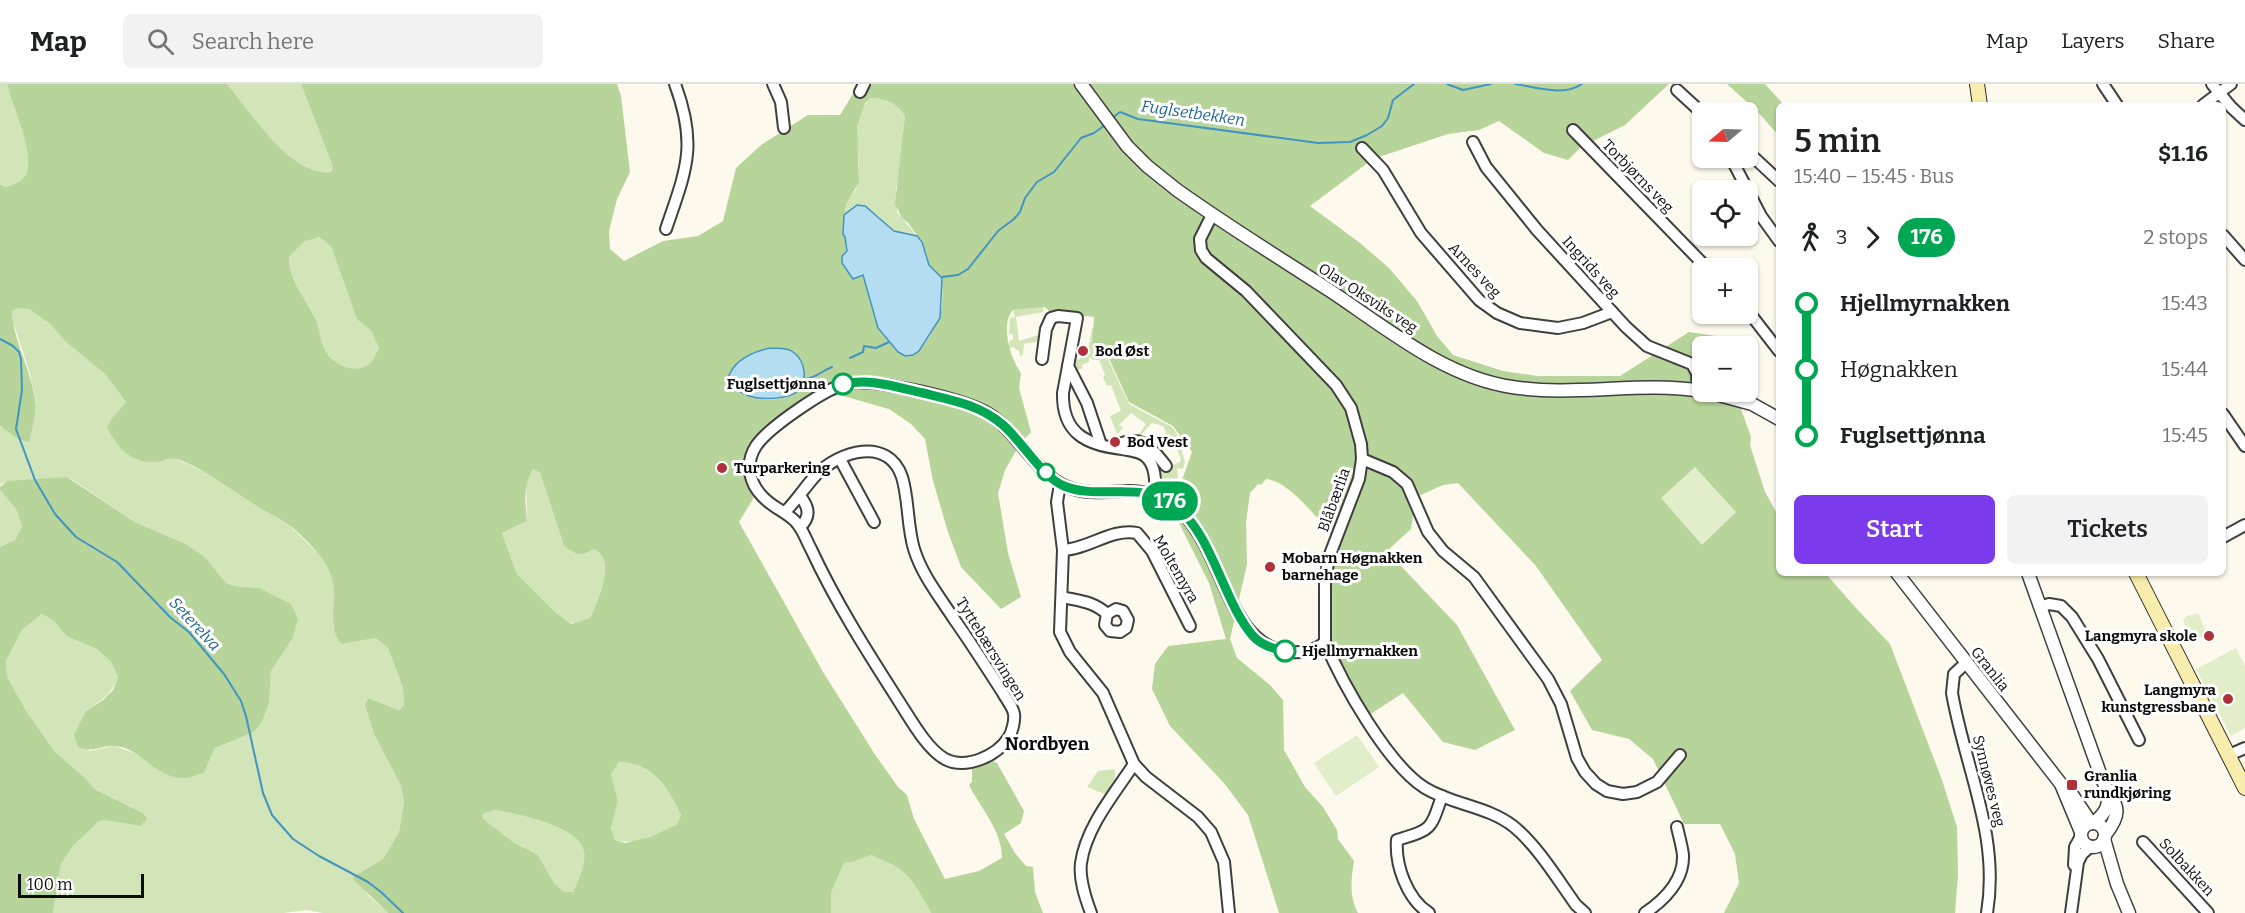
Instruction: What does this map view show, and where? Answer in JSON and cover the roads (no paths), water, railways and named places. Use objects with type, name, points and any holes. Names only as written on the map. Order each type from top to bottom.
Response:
[{"type":"main road","points":[[1977,84],[1980,102]]},
{"type":"main road","points":[[2141,576],[2245,788]]},
{"type":"street","points":[[666,229],[688,163],[689,135],[684,107],[675,84]]},
{"type":"street","points":[[773,84],[781,102],[784,128]]},
{"type":"street","name":"Olav Oksviks veg","points":[[1081,84],[1127,146],[1147,166],[1212,215],[1430,356],[1478,379],[1512,388],[1692,391]]},
{"type":"street","points":[[2103,84],[2115,102]]},
{"type":"street","points":[[2205,102],[2215,88],[2231,84]]},
{"type":"street","points":[[2215,88],[2245,120]]},
{"type":"street","points":[[1677,90],[1692,104]]},
{"type":"street","name":"Torbjørns veg","points":[[1573,130],[1697,258]]},
{"type":"street","name":"Ingrids veg","points":[[1473,142],[1486,167],[1537,230],[1638,339],[1647,346],[1692,364]]},
{"type":"street","name":"Arnes veg","points":[[1362,148],[1383,170],[1421,233],[1479,300],[1497,314],[1520,323],[1558,328],[1583,323],[1612,312]]},
{"type":"street","points":[[1758,162],[1776,179]]},
{"type":"street","points":[[1736,168],[1761,216],[1776,237]]},
{"type":"street","name":"Blåbærlia","points":[[1212,215],[1200,239],[1201,250],[1206,258],[1246,291],[1336,385],[1351,408],[1362,444],[1359,479],[1329,557],[1325,581],[1325,642]]},
{"type":"street","points":[[2226,237],[2241,249],[2245,260]]},
{"type":"street","points":[[1042,359],[1046,329],[1051,318],[1058,316],[1077,318],[1062,403],[1068,423],[1077,435],[1107,446],[1138,452],[1148,458],[1153,470],[1156,495]]},
{"type":"street","points":[[1758,324],[1776,347]]},
{"type":"street","points":[[1068,366],[1107,446]]},
{"type":"street","points":[[785,512],[762,497],[751,479],[751,458],[755,447],[780,422],[826,393],[848,383],[886,383],[973,406],[1003,425],[1049,476],[1060,484],[1083,491],[1144,491],[1156,495],[1173,504],[1188,518],[1254,637],[1266,646],[1292,652],[1311,651],[1325,642],[1349,692],[1395,761],[1408,775],[1425,788],[1488,812],[1515,827],[1528,840],[1585,913]]},
{"type":"street","name":"Olav Oksviks veg","points":[[1744,402],[1776,417]]},
{"type":"street","points":[[2226,418],[2245,446]]},
{"type":"street","points":[[1107,446],[1126,442],[1142,443],[1155,450],[1166,465]]},
{"type":"street","name":"Tyttebærsvingen","points":[[872,451],[885,455],[894,464],[902,477],[912,544],[920,566],[984,662],[1014,714],[1008,739],[995,752],[966,764],[945,759],[934,750],[916,727],[869,654],[820,569],[800,527],[785,512],[800,496],[825,467],[853,452],[872,451]]},
{"type":"street","points":[[840,459],[874,522]]},
{"type":"street","points":[[1362,459],[1393,472],[1407,484],[1428,532],[1443,551],[1474,577],[1548,679],[1561,704],[1577,758],[1585,772],[1596,784],[1607,791],[1623,794],[1637,792],[1658,782],[1680,755]]},
{"type":"street","points":[[1060,484],[1057,509],[1063,550],[1059,622],[1065,644],[1103,693],[1134,764],[1146,777],[1198,817],[1211,832],[1224,862],[1229,913]]},
{"type":"street","points":[[800,496],[808,509],[808,517],[800,527]]},
{"type":"street","points":[[2226,535],[2245,525]]},
{"type":"street","name":"Moltemyra","points":[[1063,550],[1078,549],[1118,532],[1137,533],[1152,551],[1190,626]]},
{"type":"street","name":"Granlia","points":[[1899,576],[2061,784],[2084,843],[2099,842]]},
{"type":"street","points":[[2029,576],[2109,800],[2106,811],[2085,826],[2075,847],[2071,913]]},
{"type":"street","points":[[1062,597],[1087,601],[1107,614]]},
{"type":"street","points":[[2040,607],[2049,604],[2061,606],[2072,617],[2098,659],[2139,740]]},
{"type":"street","name":"Synnøves veg","points":[[1966,663],[1954,674],[1952,693],[1987,833],[1991,858],[1987,913]]},
{"type":"street","points":[[2229,755],[2245,748]]},
{"type":"street","points":[[1091,913],[1082,882],[1081,863],[1086,844],[1096,823],[1134,764]]},
{"type":"street","name":"Granlia","points":[[2061,784],[2068,788],[2092,823],[2102,827],[2099,842],[2128,913]]},
{"type":"street","points":[[2075,871],[2079,858],[2099,842],[2112,826],[2117,814],[2115,803],[2107,790]]},
{"type":"street","points":[[1429,913],[1420,908],[1410,894],[1396,855],[1397,840],[1426,831],[1434,822],[1443,796]]},
{"type":"street","points":[[1646,913],[1661,902],[1681,873],[1683,855],[1677,827]]},
{"type":"street","name":"Solbakken","points":[[2143,842],[2208,913]]},
{"type":"street","points":[[1566,913],[1576,904]]},
{"type":"water","points":[[857,205],[865,206],[894,231],[917,236],[922,242],[929,265],[942,278],[940,318],[919,351],[913,355],[905,356],[898,352],[878,328],[863,275],[853,279],[842,263],[842,256],[847,251],[843,234],[844,215]]},
{"type":"water","points":[[770,348],[788,349],[801,361],[804,378],[799,389],[789,396],[777,398],[755,398],[738,390],[728,379],[734,367],[744,358]]},
{"type":"waterway","name":"Fuglsetbekken","points":[[1111,119],[1120,112],[1138,119],[1318,143],[1350,142],[1382,126],[1388,118],[1393,100],[1414,84]]},
{"type":"waterway","name":"Fuglsetbekken","points":[[1447,84],[1463,90],[1491,84]]},
{"type":"waterway","name":"Fuglsetbekken","points":[[1515,84],[1558,91],[1575,88],[1582,84]]},
{"type":"waterway","name":"Fuglsetbekken","points":[[942,277],[958,275],[968,269],[998,231],[1020,212],[1025,198],[1037,182],[1054,172],[1081,138],[1105,125]]},
{"type":"waterway","name":"Seterelva","points":[[0,339],[19,352],[22,390],[16,429],[35,480],[55,514],[76,537],[117,562],[171,618],[189,632],[224,674],[241,701],[263,793],[272,815],[293,839],[319,856],[368,882],[403,913]]},
{"type":"waterway","points":[[850,358],[863,352],[864,346],[876,348],[889,342]]},
{"type":"waterway","points":[[804,379],[832,367]]},
{"type":"place","name":"Bod Øst","points":[[1083,351]]},
{"type":"place","name":"Fuglsettjønna","points":[[843,384]]},
{"type":"place","name":"Bod Vest","points":[[1115,442]]},
{"type":"place","name":"Turparkering","points":[[722,468]]},
{"type":"place","name":"Mobarn Høgnakken barnehage","points":[[1270,567]]},
{"type":"place","name":"Langmyra skole","points":[[2209,636]]},
{"type":"place","name":"Hjellmyrnakken","points":[[1285,651]]},
{"type":"place","name":"Langmyra kunstgressbane","points":[[2228,699]]},
{"type":"place","name":"Granlia rundkjøring","points":[[2072,785]]},
{"type":"district","name":"Nordbyen","points":[[1047,744]]}]
